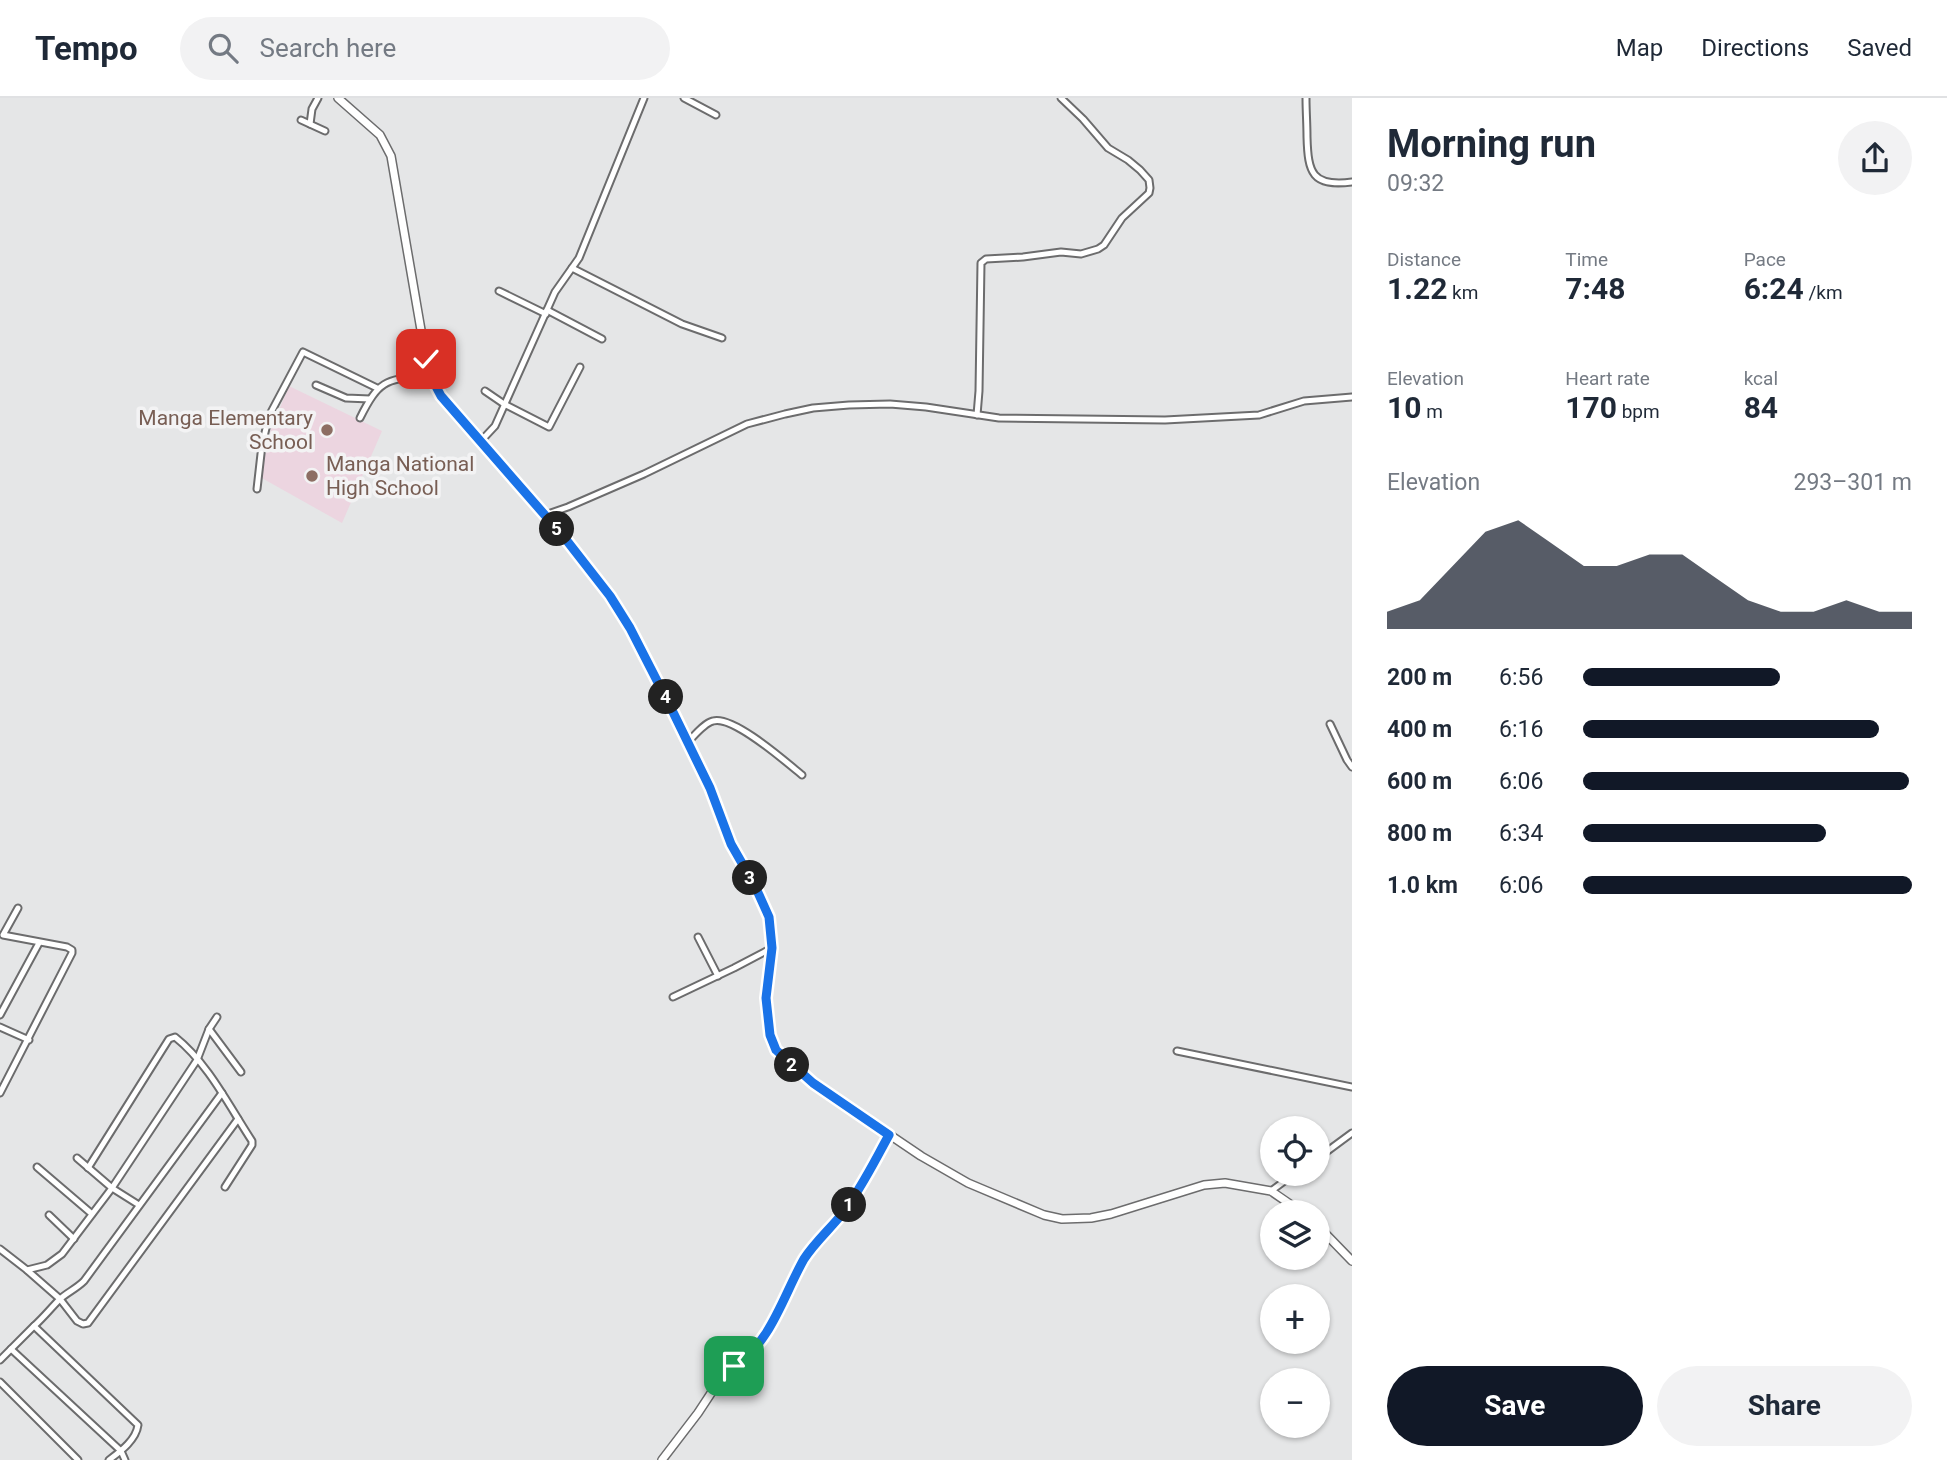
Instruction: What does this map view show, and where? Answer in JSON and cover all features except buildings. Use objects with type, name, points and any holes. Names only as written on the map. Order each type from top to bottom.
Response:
[{"type":"street","points":[[310,124],[312,109],[318,98]]},
{"type":"street","points":[[338,98],[380,135],[391,156],[430,375],[441,396],[545,515],[610,596],[640,648],[710,788],[731,844],[769,917],[772,948],[766,998],[770,1035],[776,1050],[813,1083],[889,1135],[968,1183],[1044,1216],[1062,1219],[1091,1218],[1204,1185],[1225,1183],[1271,1191],[1284,1200]]},
{"type":"street","points":[[480,442],[495,426],[559,285],[579,258],[644,98]]},
{"type":"street","points":[[684,98],[716,115]]},
{"type":"street","points":[[977,415],[981,263],[986,260],[1061,252],[1081,254],[1098,250],[1122,218],[1149,193],[1149,180],[1140,170],[1108,148],[1060,98]]},
{"type":"street","points":[[1306,98],[1308,159],[1313,173],[1331,183],[1352,182]]},
{"type":"street","points":[[301,120],[326,131]]},
{"type":"street","points":[[572,268],[682,324],[722,338]]},
{"type":"street","points":[[499,291],[602,339]]},
{"type":"street","points":[[257,489],[262,445],[269,416],[303,352],[377,388]]},
{"type":"street","points":[[485,391],[549,427],[580,367]]},
{"type":"street","points":[[360,418],[377,388],[393,380],[430,375]]},
{"type":"street","points":[[316,385],[346,398],[370,399]]},
{"type":"street","points":[[545,515],[644,474],[736,429],[763,419],[813,408],[890,404],[1017,419],[1165,420],[1259,415],[1304,401],[1352,397]]},
{"type":"street","points":[[688,742],[710,722],[718,720],[749,733],[802,775]]},
{"type":"street","points":[[1330,724],[1346,760],[1352,767]]},
{"type":"street","points":[[0,942],[18,908]]},
{"type":"street","points":[[0,1093],[72,953],[67,947],[4,935]]},
{"type":"street","points":[[698,937],[718,976]]},
{"type":"street","points":[[0,1015],[39,943]]},
{"type":"street","points":[[673,997],[772,948]]},
{"type":"street","points":[[27,1270],[55,1261],[74,1239],[112,1188],[197,1060],[209,1029],[217,1017]]},
{"type":"street","points":[[0,1027],[29,1040]]},
{"type":"street","points":[[209,1029],[242,1072]]},
{"type":"street","points":[[88,1168],[172,1037],[177,1038],[197,1060],[222,1093],[253,1143],[225,1187]]},
{"type":"street","points":[[1177,1051],[1352,1087]]},
{"type":"street","points":[[0,1360],[60,1299],[84,1281],[222,1093]]},
{"type":"street","points":[[0,1249],[60,1299],[78,1321],[88,1323],[238,1119]]},
{"type":"street","points":[[1330,1149],[1352,1133]]},
{"type":"street","points":[[662,1460],[725,1372],[752,1353],[763,1339],[804,1260],[856,1194],[889,1135]]},
{"type":"street","points":[[77,1158],[112,1188],[139,1205]]},
{"type":"street","points":[[37,1167],[92,1214]]},
{"type":"street","points":[[1271,1191],[1278,1186]]},
{"type":"street","points":[[49,1215],[74,1239]]},
{"type":"street","points":[[1330,1238],[1352,1261]]},
{"type":"street","points":[[34,1326],[138,1425],[134,1436],[109,1460]]},
{"type":"street","points":[[11,1349],[121,1451],[125,1460]]},
{"type":"street","points":[[0,1382],[78,1460]]},
{"type":"shaded area","points":[[289,386],[382,431],[342,523],[260,477],[271,429]]},
{"type":"place","name":"Manga Elementary School","points":[[327,430]]},
{"type":"place","name":"Manga National High School","points":[[312,476]]},
{"type":"route","points":[[426,359],[434,385],[441,396],[564,537],[610,596],[630,628],[672,710],[710,788],[731,844],[769,917],[772,948],[766,998],[772,1044],[813,1083],[889,1135],[856,1194],[804,1260],[763,1339],[752,1353],[734,1366]]}]
